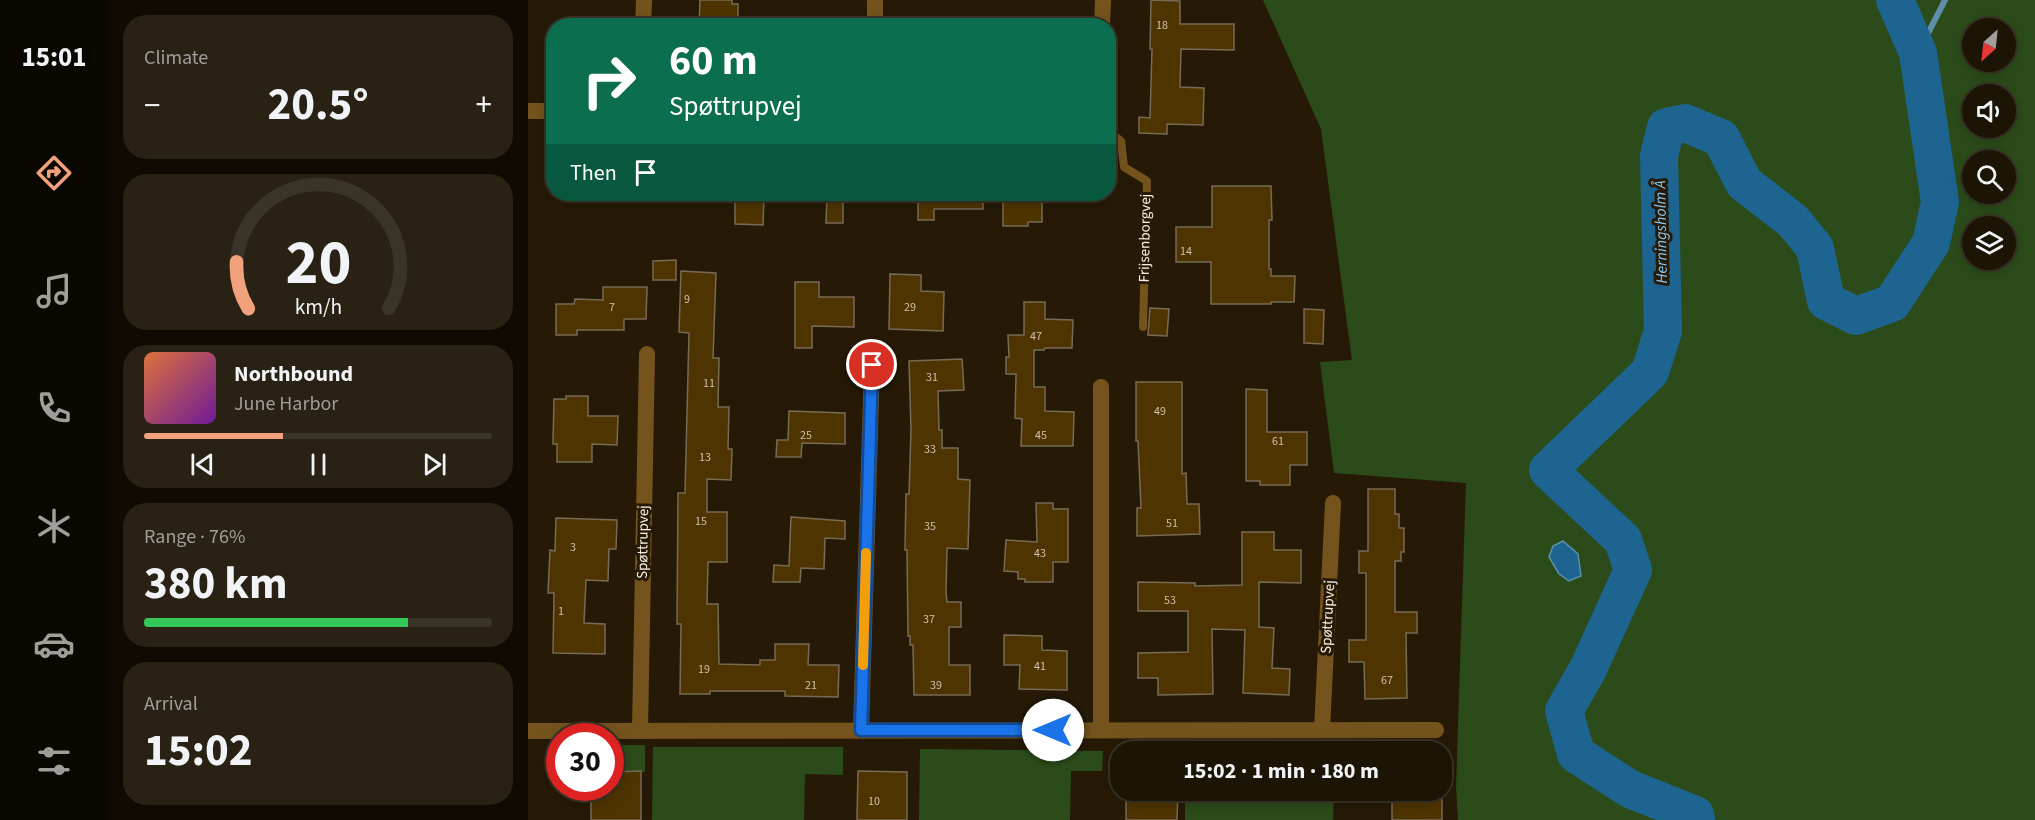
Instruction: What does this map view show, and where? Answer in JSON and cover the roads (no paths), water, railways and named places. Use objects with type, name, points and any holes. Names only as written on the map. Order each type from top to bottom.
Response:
[{"type":"street","points":[[643,18],[644,0]]},
{"type":"street","points":[[875,0],[875,18]]},
{"type":"street","points":[[1102,18],[1103,0]]},
{"type":"street","points":[[528,111],[546,111]]},
{"type":"street","name":"Spøttrupvej","points":[[640,730],[647,354]]},
{"type":"street","points":[[861,730],[872,365]]},
{"type":"street","points":[[1101,387],[1101,730]]},
{"type":"street","name":"Spøttrupvej","points":[[1322,730],[1333,503]]},
{"type":"street","points":[[528,730],[1436,730]]},
{"type":"lane","name":"Frijsenborgvej","points":[[1116,138],[1120,141],[1124,167],[1147,181],[1143,327]]},
{"type":"water","points":[[1563,541],[1578,554],[1581,576],[1569,581],[1559,574],[1549,557],[1553,546]]},
{"type":"waterway","name":"Herningsholm Å","points":[[1696,820],[1695,815],[1630,789],[1576,754],[1564,711],[1588,669],[1633,570],[1623,540],[1548,470],[1650,372],[1663,331],[1659,156],[1666,127],[1685,123],[1721,138],[1744,183],[1793,221],[1815,248],[1826,301],[1856,316],[1892,303],[1931,243],[1940,202],[1918,53],[1895,0]]},
{"type":"waterway","points":[[1918,53],[1945,0]]}]
